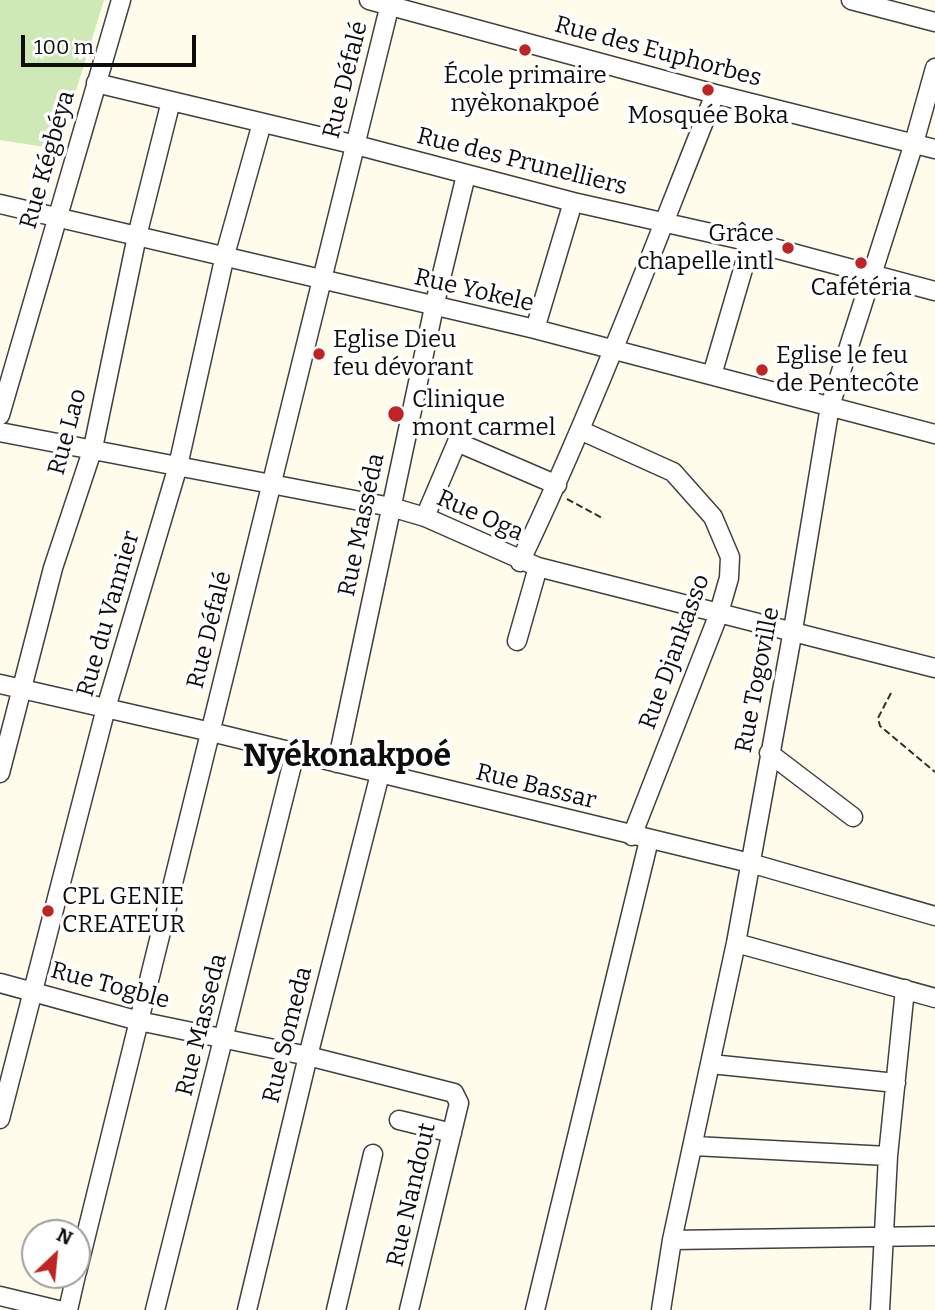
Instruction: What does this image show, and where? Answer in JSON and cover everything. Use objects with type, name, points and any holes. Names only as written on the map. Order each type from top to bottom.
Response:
[{"type":"street","name":"Rue Kégbéya","points":[[0,415],[121,0]]},
{"type":"street","name":"Rue des Euphorbes","points":[[369,0],[391,3],[715,94],[935,149]]},
{"type":"street","points":[[851,0],[935,22]]},
{"type":"street","name":"Rue Défalé","points":[[90,1219],[391,3]]},
{"type":"street","name":"Rue Togoville","points":[[660,1310],[672,1240],[736,943],[793,630],[830,406],[914,143],[935,68]]},
{"type":"street","name":"Rue des Prunelliers","points":[[96,83],[356,145],[573,202],[751,242],[935,291]]},
{"type":"street","points":[[520,562],[582,431],[611,350],[715,94]]},
{"type":"street","name":"Rue Lao","points":[[0,773],[53,568],[93,448],[137,236],[171,101]]},
{"type":"street","name":"Rue du Vannier","points":[[0,1119],[106,708],[178,466],[225,255],[262,123]]},
{"type":"street","name":"Rue Masséda","points":[[337,763],[434,307],[466,175]]},
{"type":"street","points":[[535,330],[573,202]]},
{"type":"street","name":"Rue Yokele","points":[[0,204],[535,330],[935,434]]},
{"type":"street","points":[[712,375],[751,242]]},
{"type":"street","name":"Rue Djankasso","points":[[535,1310],[641,838],[729,578],[730,557],[713,517],[673,472],[582,431]]},
{"type":"street","name":"Rue Oga","points":[[0,432],[391,508],[425,517],[520,562],[718,616],[793,630],[935,668]]},
{"type":"street","points":[[425,517],[457,442],[557,485]]},
{"type":"street","points":[[517,641],[538,567]]},
{"type":"street","name":"Rue Bassar","points":[[0,684],[295,752],[750,863],[935,916]]},
{"type":"street","name":"Rue Masseda","points":[[155,1310],[295,752]]},
{"type":"street","points":[[769,753],[853,817]]},
{"type":"street","name":"Rue Someda","points":[[247,1310],[307,1056],[380,774]]},
{"type":"street","points":[[736,943],[935,998]]},
{"type":"street","name":"Rue Togble","points":[[0,983],[139,1021],[307,1056],[454,1093]]},
{"type":"street","points":[[880,1310],[888,1156],[905,989]]},
{"type":"street","points":[[711,1064],[896,1083]]},
{"type":"street","name":"Rue Nandout","points":[[409,1310],[459,1103],[454,1093]]},
{"type":"street","points":[[399,1120],[452,1133]]},
{"type":"street","points":[[694,1146],[888,1156]]},
{"type":"street","points":[[336,1310],[373,1154]]},
{"type":"street","points":[[672,1240],[935,1236]]},
{"type":"street","name":"Rue Défalé","points":[[68,1310],[73,1289]]},
{"type":"street","points":[[0,1296],[58,1310]]},
{"type":"path","points":[[557,485],[560,495],[604,519]]},
{"type":"path","points":[[891,693],[878,718],[880,726],[935,772]]},
{"type":"green space","points":[[0,0],[104,0],[58,149],[0,140]]},
{"type":"place","name":"École primaire nyèkonakpoé","points":[[525,50]]},
{"type":"place","name":"Mosquée Boka","points":[[708,90]]},
{"type":"place","name":"Grâce chapelle intl","points":[[788,248]]},
{"type":"place","name":"Cafétéria","points":[[861,263]]},
{"type":"place","name":"Eglise Dieu feu dévorant","points":[[319,354]]},
{"type":"place","name":"Eglise le feu de Pentecôte","points":[[762,370]]},
{"type":"place","name":"Clinique mont carmel","points":[[396,414]]},
{"type":"place","name":"CPL GENIE CREATEUR","points":[[48,911]]},
{"type":"district","name":"Nyékonakpoé","points":[[347,757]]}]
